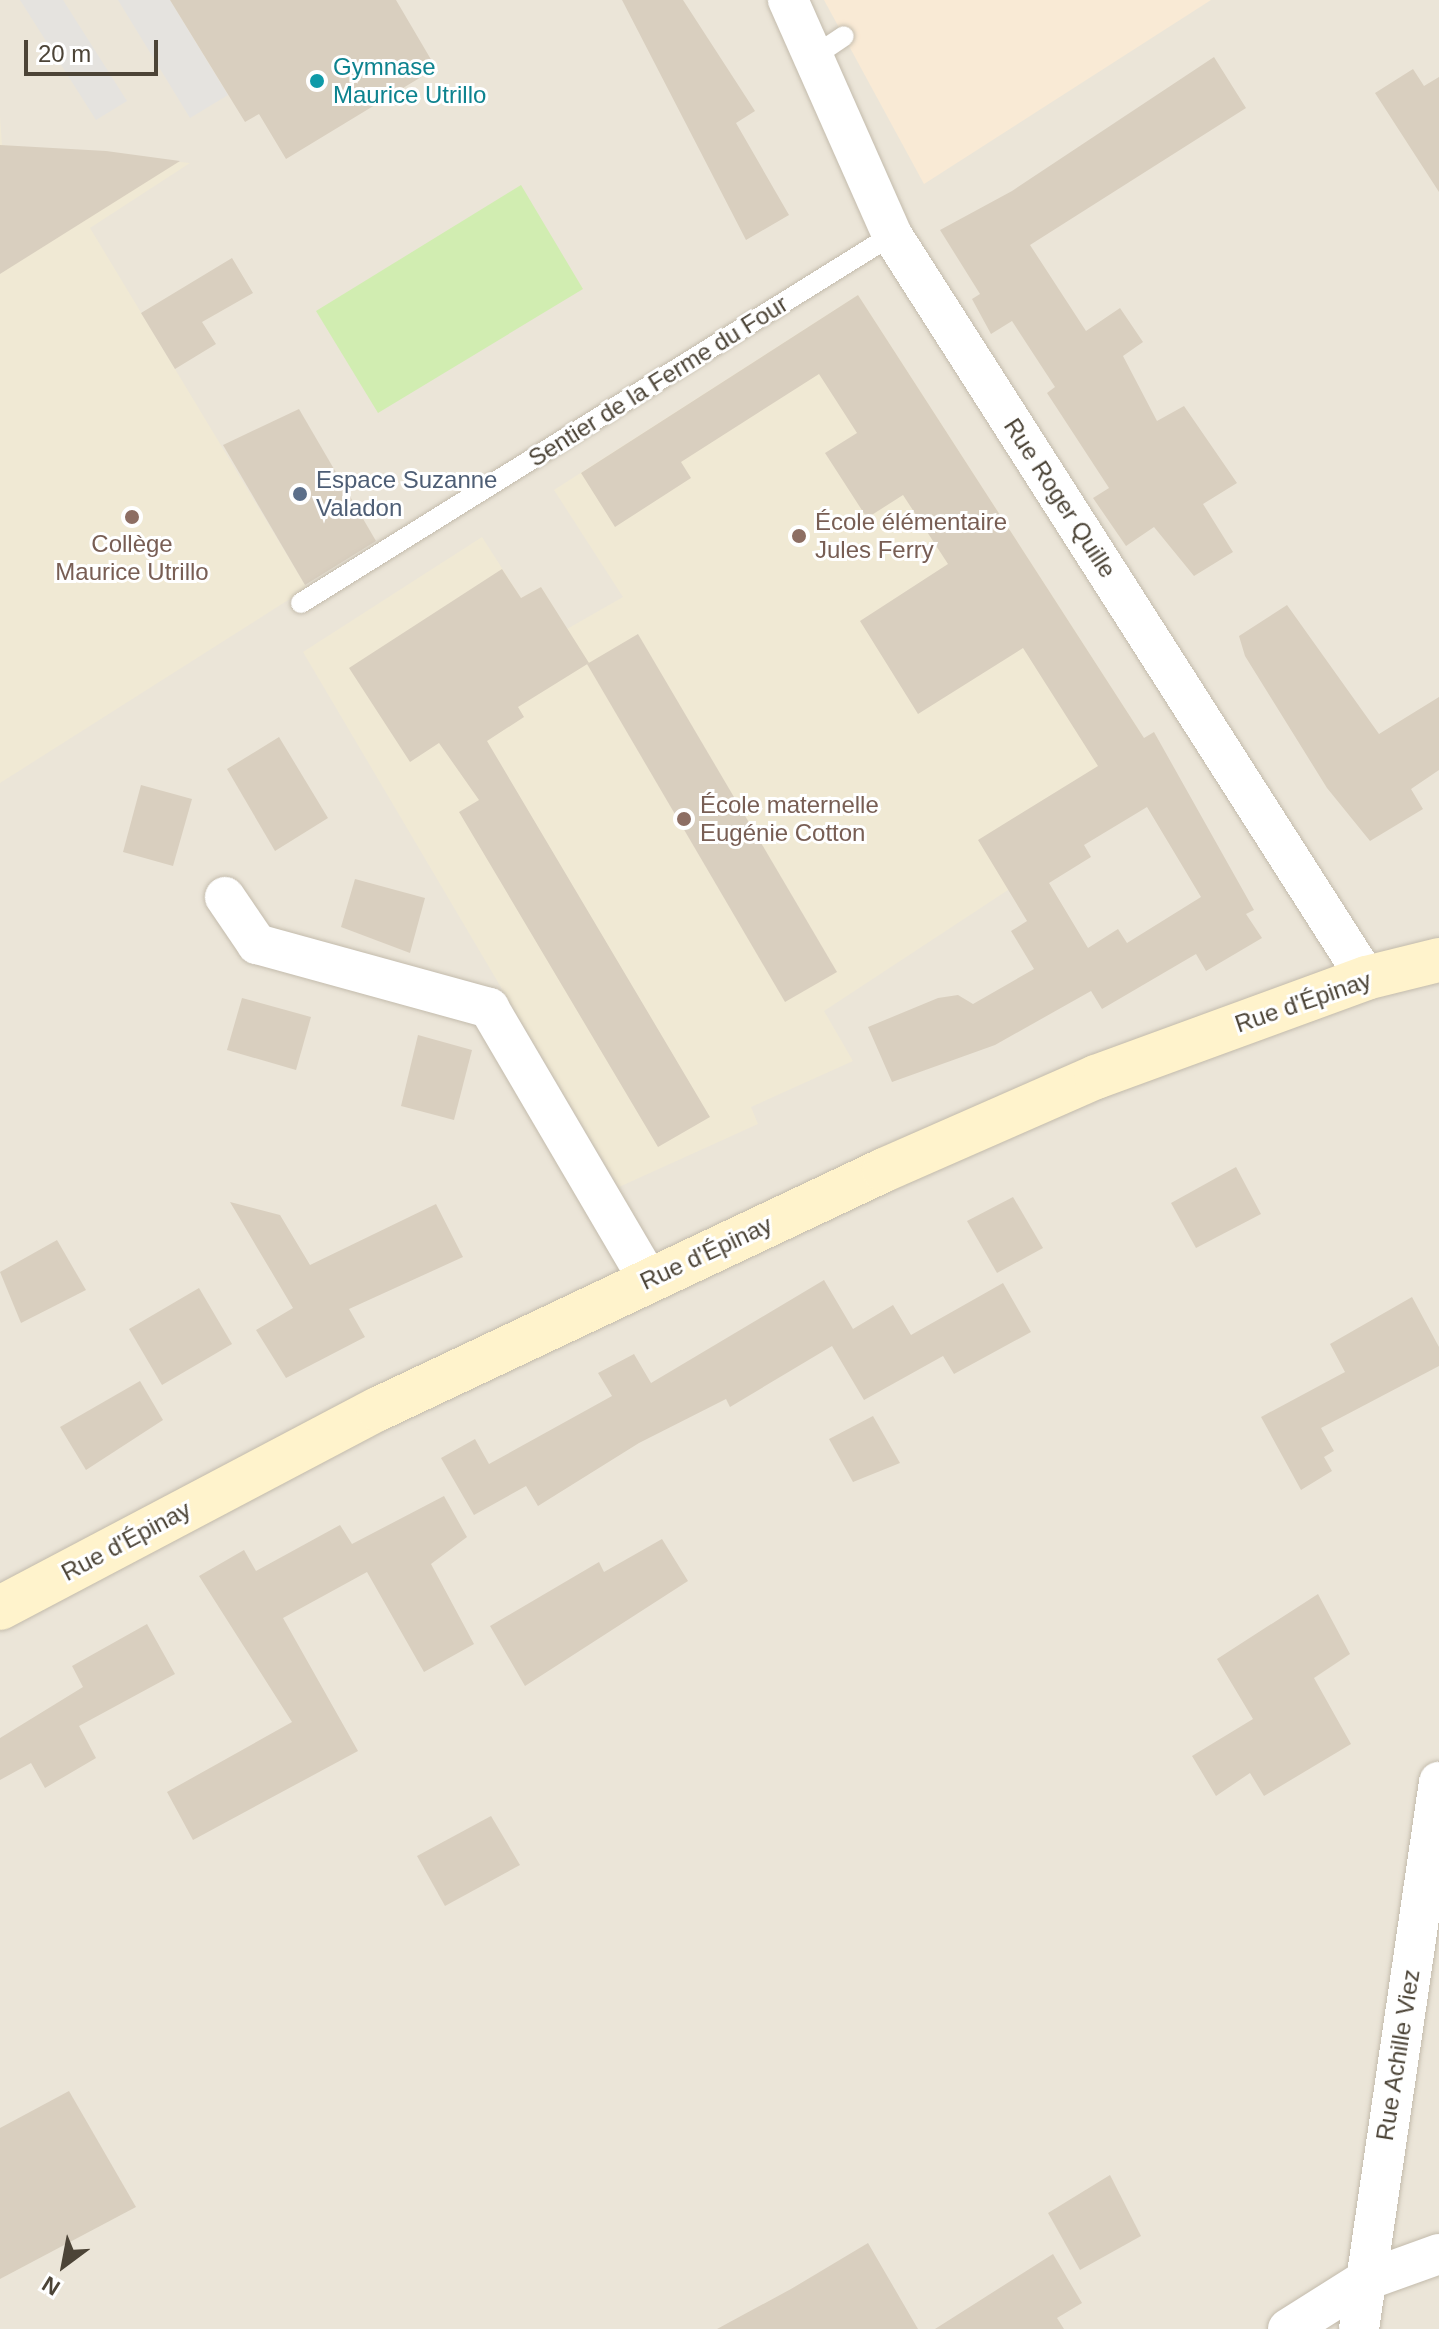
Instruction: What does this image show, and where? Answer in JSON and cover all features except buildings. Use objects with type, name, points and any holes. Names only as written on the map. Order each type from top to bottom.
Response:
[{"type":"main road","name":"Rue d'Épinay","points":[[0,1608],[378,1409],[649,1281],[1096,1077],[1366,978],[1439,960]]},
{"type":"street","name":"Rue Roger Quille","points":[[788,0],[828,46],[892,235],[1366,978]]},
{"type":"street","points":[[225,897],[257,944],[489,1008],[649,1281]]},
{"type":"street","name":"Rue Achille Viez","points":[[1359,2329],[1439,1782]]},
{"type":"street","points":[[1288,2329],[1364,2281],[1439,2254]]},
{"type":"lane","name":"Sentier de la Ferme du Four","points":[[301,603],[892,235]]},
{"type":"shaded area","points":[[0,0],[1439,0],[1439,2329],[0,2329]]},
{"type":"shaded area","points":[[20,0],[63,0],[127,101],[96,120]]},
{"type":"shaded area","points":[[118,0],[170,0],[228,95],[190,118]]},
{"type":"shaded area","points":[[824,0],[1211,0],[924,184]]},
{"type":"shaded area","name":"Collège Maurice Utrillo","points":[[0,116],[2,145],[190,163],[90,228],[307,588],[0,783]]},
{"type":"shaded area","name":"École maternelle Eugénie Cotton","points":[[858,295],[1144,738],[1008,890],[824,1011],[853,1061],[751,1107],[758,1124],[619,1187],[303,652],[482,537],[521,598],[541,587],[567,629],[623,597],[554,490]]},
{"type":"green space","points":[[521,185],[583,289],[378,413],[316,311]]},
{"type":"place","name":"Gymnase Maurice Utrillo","points":[[317,81]]},
{"type":"place","name":"Espace Suzanne Valadon","points":[[300,494]]},
{"type":"place","name":"Collège Maurice Utrillo","points":[[132,517]]},
{"type":"place","name":"École élémentaire Jules Ferry","points":[[799,536]]},
{"type":"place","name":"École maternelle Eugénie Cotton","points":[[684,819]]}]
